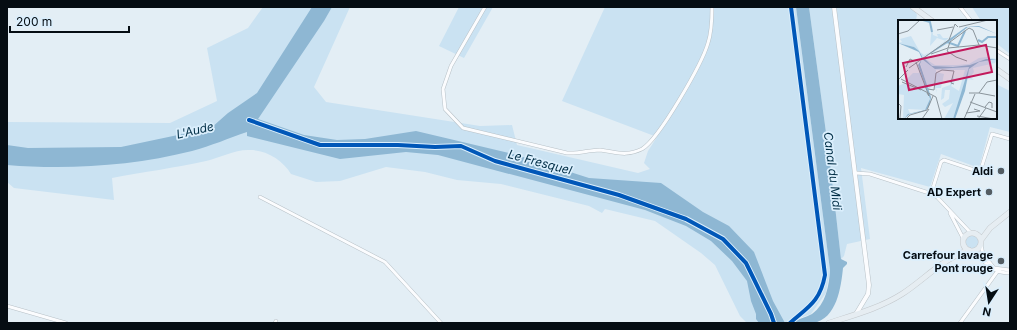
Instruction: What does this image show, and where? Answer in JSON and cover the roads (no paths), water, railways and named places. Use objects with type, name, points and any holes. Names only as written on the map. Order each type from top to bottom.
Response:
[{"type":"main road","points":[[913,7],[931,20]]},
{"type":"main road","points":[[997,70],[1010,79]]},
{"type":"main road","points":[[829,323],[880,306],[903,294],[952,257],[970,232],[976,233],[990,228],[1010,212]]},
{"type":"main road","points":[[952,257],[971,251],[981,243],[990,228]]},
{"type":"main road","points":[[976,233],[981,243]]},
{"type":"main road","points":[[963,241],[971,251]]},
{"type":"street","points":[[485,7],[451,66],[443,88],[445,109],[463,128],[567,153],[576,154],[600,150],[617,154],[626,154],[648,145],[658,132],[703,58],[711,30],[712,7]]},
{"type":"street","points":[[834,7],[869,285],[868,294],[856,314]]},
{"type":"street","points":[[960,7],[970,20]]},
{"type":"street","points":[[997,51],[1010,58]]},
{"type":"street","points":[[931,194],[944,160],[980,172],[992,134],[1010,140]]},
{"type":"street","points":[[856,173],[870,174],[931,194],[946,206],[970,232]]},
{"type":"street","points":[[260,197],[385,262],[441,323]]},
{"type":"street","points":[[946,206],[963,241]]},
{"type":"street","points":[[981,243],[987,260],[997,271]]},
{"type":"street","points":[[971,251],[997,271],[1010,272]]},
{"type":"street","points":[[960,323],[997,271]]},
{"type":"street","points":[[7,306],[66,323]]},
{"type":"water","points":[[312,7],[332,7],[258,119],[304,135],[337,140],[365,139],[416,131],[517,155],[589,178],[661,183],[703,212],[729,226],[754,252],[773,301],[785,323],[759,323],[756,319],[747,281],[732,261],[711,241],[686,226],[645,210],[438,155],[406,152],[340,159],[247,136],[247,132],[192,151],[146,160],[100,166],[77,167],[7,165],[7,145],[28,148],[121,147],[211,128],[228,113],[257,93]]},
{"type":"water","points":[[796,7],[809,7],[830,162],[841,259],[847,262],[843,268],[839,293],[833,309],[821,320],[813,323],[791,323],[812,314],[821,305],[828,288],[830,270]]},
{"type":"place","name":"Aldi","points":[[1001,171]]},
{"type":"place","name":"AD Expert","points":[[989,192]]},
{"type":"place","name":"Carrefour lavage Pont rouge","points":[[1001,261]]},
{"type":"water label","name":"L'Aude","points":[[195,130]]},
{"type":"water label","name":"Le Fresquel","points":[[540,162]]},
{"type":"water label","name":"Canal du Midi","points":[[833,171]]}]
